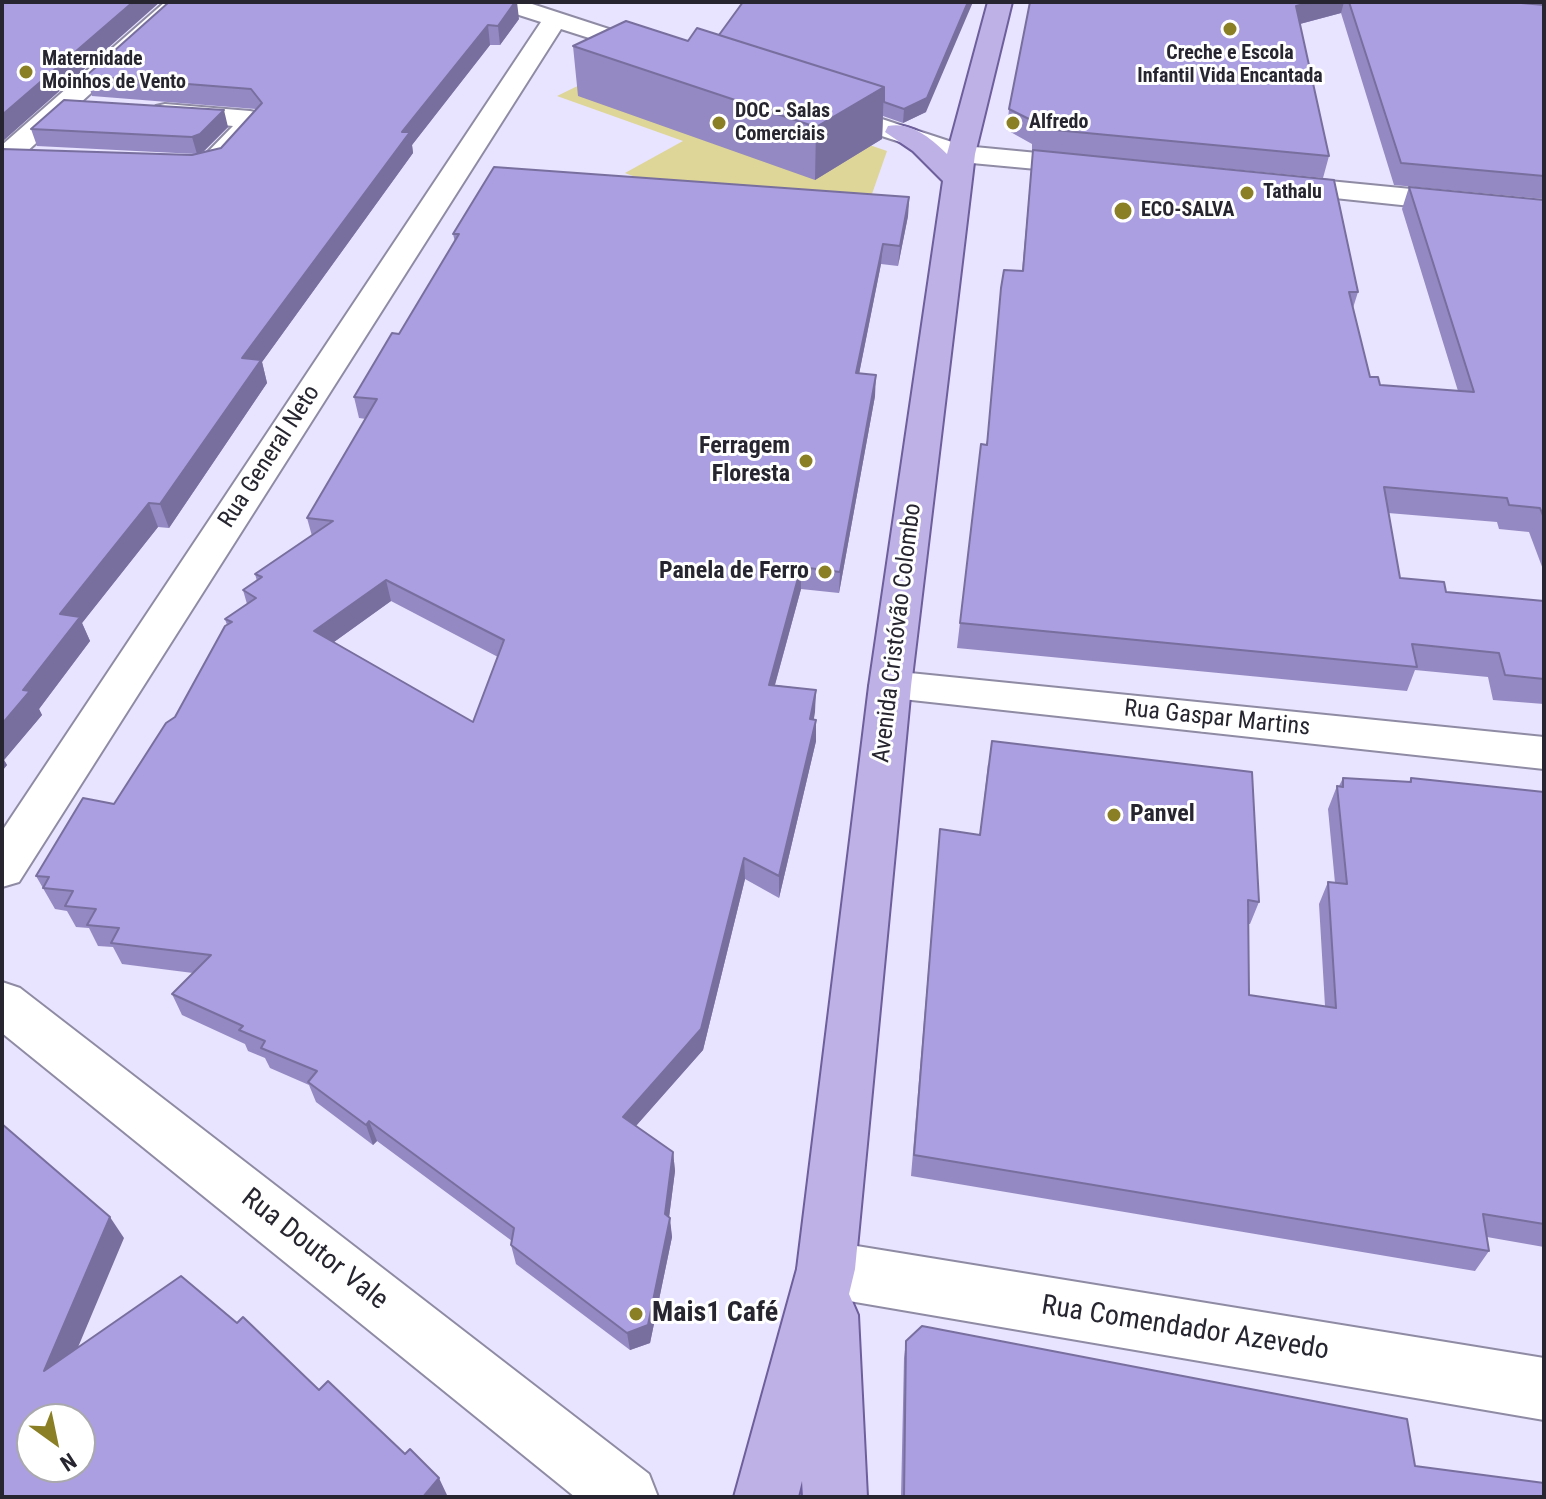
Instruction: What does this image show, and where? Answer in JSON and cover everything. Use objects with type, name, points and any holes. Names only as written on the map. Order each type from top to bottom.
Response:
[{"type":"main road","name":"Avenida Cristóvão Colombo","points":[[766,1497],[826,1269],[890,686],[959,167],[1000,2]]},
{"type":"main road","points":[[898,132],[959,167]]},
{"type":"main road","name":"Avenida Cristóvão Colombo","points":[[826,1269],[835,1497]]},
{"type":"street","points":[[5,151],[63,106],[179,2]]},
{"type":"street","points":[[502,2],[547,32],[589,30],[678,60]]},
{"type":"street","name":"Rua General Neto","points":[[2,869],[547,32]]},
{"type":"street","points":[[64,68],[90,54],[134,43]]},
{"type":"street","points":[[798,99],[898,132]]},
{"type":"street","points":[[63,106],[91,107]]},
{"type":"street","points":[[141,121],[250,119],[252,122],[209,163],[183,164]]},
{"type":"street","points":[[5,151],[49,159]]},
{"type":"street","points":[[959,167],[1119,169]]},
{"type":"street","points":[[1245,182],[1544,211]]},
{"type":"street","name":"Rua Gaspar Martins","points":[[890,686],[1544,753]]},
{"type":"street","name":"Rua Doutor Vale","points":[[2,1003],[626,1497]]},
{"type":"street","name":"Rua Comendador Azevedo","points":[[826,1269],[1544,1389]]},
{"type":"shaded area","points":[[627,62],[887,151],[866,211],[685,196],[625,173],[683,141],[557,96]]},
{"type":"building","points":[[2,2],[133,2],[2,115]]},
{"type":"building","points":[[169,2],[515,2],[498,26],[488,25],[402,132],[410,132],[242,358],[261,360],[160,504],[149,503],[60,614],[80,617],[23,690],[30,691],[2,724],[2,149],[192,155],[221,148],[262,103],[251,89],[86,76]]},
{"type":"building","points":[[743,2],[968,2],[927,98],[904,109],[884,102],[884,87],[719,35]]},
{"type":"building","points":[[1030,2],[1313,2],[1296,6],[1329,156],[1034,128],[1035,122],[1009,109]]},
{"type":"building","points":[[1349,2],[1510,2],[1544,5],[1544,176],[1401,163]]},
{"type":"building","points":[[626,21],[688,41],[697,28],[884,87],[816,127],[573,46]]},
{"type":"building","points":[[64,100],[224,110],[200,134],[192,137],[31,129]]},
{"type":"building","points":[[1033,150],[1334,180],[1358,292],[1349,292],[1370,377],[1378,377],[1380,385],[1474,392],[1409,187],[1544,200],[1544,518],[1540,508],[1509,505],[1507,498],[1384,487],[1400,578],[1444,582],[1446,592],[1544,601],[1544,679],[1505,675],[1499,653],[1412,644],[1417,667],[960,623],[981,444],[987,445],[1001,288],[1004,270],[1023,271]]},
{"type":"building","points":[[494,167],[909,197],[900,246],[883,244],[856,373],[876,375],[840,572],[801,567],[769,685],[816,690],[810,719],[816,720],[779,876],[744,858],[701,1029],[623,1117],[673,1152],[665,1214],[670,1218],[648,1325],[627,1333],[511,1245],[514,1228],[369,1121],[366,1125],[308,1082],[317,1071],[261,1048],[265,1041],[239,1030],[243,1026],[172,994],[211,955],[111,943],[119,928],[87,925],[96,909],[65,906],[73,891],[43,888],[49,877],[36,876],[83,798],[114,804],[166,723],[175,717],[225,626],[232,622],[225,619],[256,598],[243,590],[262,577],[255,574],[333,521],[307,518],[377,399],[354,397],[392,333],[399,334],[459,234],[453,234]],"holes":[[[386,580],[504,640],[473,722],[314,631]]]},
{"type":"building","points":[[992,741],[1252,772],[1259,902],[1248,900],[1249,995],[1336,1008],[1328,882],[1347,884],[1337,786],[1343,787],[1343,778],[1411,782],[1411,778],[1544,792],[1544,1224],[1483,1214],[1489,1251],[914,1155],[940,829],[980,835]]},
{"type":"building","points":[[2,1124],[110,1217],[44,1371],[181,1276],[237,1323],[243,1317],[319,1390],[328,1381],[405,1454],[410,1449],[439,1478],[423,1497],[2,1497]]},
{"type":"building","points":[[922,1326],[1407,1419],[1415,1466],[1544,1483],[1544,1497],[904,1497],[906,1341]]},
{"type":"place","name":"Creche e Escola Infantil Vida Encantada","points":[[1230,29]]},
{"type":"place","name":"Maternidade Moinhos de Vento","points":[[26,72]]},
{"type":"place","name":"DOC - Salas Comerciais","points":[[719,123]]},
{"type":"place","name":"Alfredo","points":[[1013,123]]},
{"type":"place","name":"Tathalu","points":[[1247,193]]},
{"type":"place","name":"ECO-SALVA","points":[[1123,211]]},
{"type":"place","name":"Ferragem Floresta","points":[[806,461]]},
{"type":"place","name":"Panela de Ferro","points":[[825,572]]},
{"type":"place","name":"Panvel","points":[[1114,815]]},
{"type":"place","name":"Mais1 Café","points":[[636,1314]]}]
